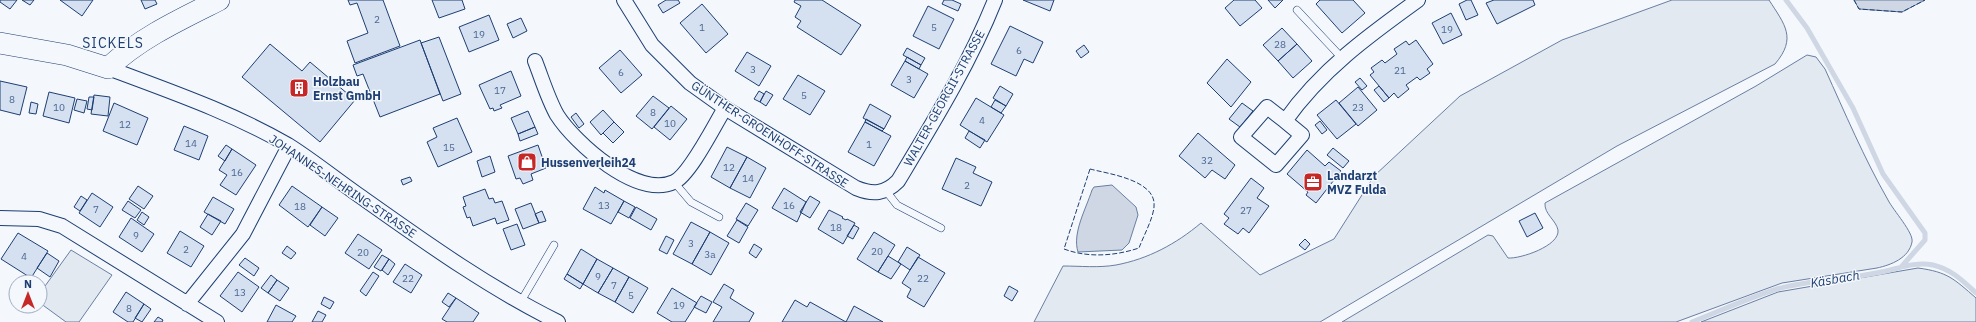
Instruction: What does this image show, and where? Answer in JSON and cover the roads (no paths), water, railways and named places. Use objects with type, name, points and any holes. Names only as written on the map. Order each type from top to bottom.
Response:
[{"type":"street","points":[[108,68],[126,51],[158,31],[219,0]]},
{"type":"street","name":"GÜNTHER-GROENHOFF-STRASSE","points":[[624,0],[652,45],[690,84],[725,108],[856,188],[880,194],[886,191]]},
{"type":"street","name":"WALTER-GEORGII-STRASSE","points":[[886,191],[898,181],[933,122],[986,23],[995,0]]},
{"type":"street","points":[[1285,120],[1296,104],[1341,57],[1418,0]]},
{"type":"street","name":"JOHANNES-NEHRING-STRASSE","points":[[0,43],[67,55],[108,68],[248,123],[289,146],[450,260],[520,303],[558,322]]},
{"type":"street","points":[[535,62],[557,114],[574,136],[599,159],[638,181],[658,185],[674,182],[685,174],[725,108]]},
{"type":"street","points":[[187,304],[243,234],[289,146]]},
{"type":"street","points":[[0,218],[39,219],[62,226],[216,322]]},
{"type":"lane","points":[[1297,10],[1341,57]]},
{"type":"lane","points":[[674,182],[691,202],[719,217]]},
{"type":"lane","points":[[886,191],[897,204],[941,228]]},
{"type":"lane","points":[[520,303],[554,244]]},
{"type":"waterway","points":[[1786,0],[1807,28],[1853,108],[1883,174],[1925,233],[1925,240],[1902,266]]},
{"type":"waterway","name":"Käsbach","points":[[1692,322],[1745,300],[1777,289],[1883,272],[1918,264],[1933,265],[1945,269],[1976,293]]},
{"type":"place","name":"Holzbau Ernst GmbH","points":[[299,88]]},
{"type":"place","name":"Hussenverleih24","points":[[527,162]]},
{"type":"place","name":"Landarzt MVZ Fulda","points":[[1313,182]]},
{"type":"district","name":"SICKELS","points":[[113,43]]}]
